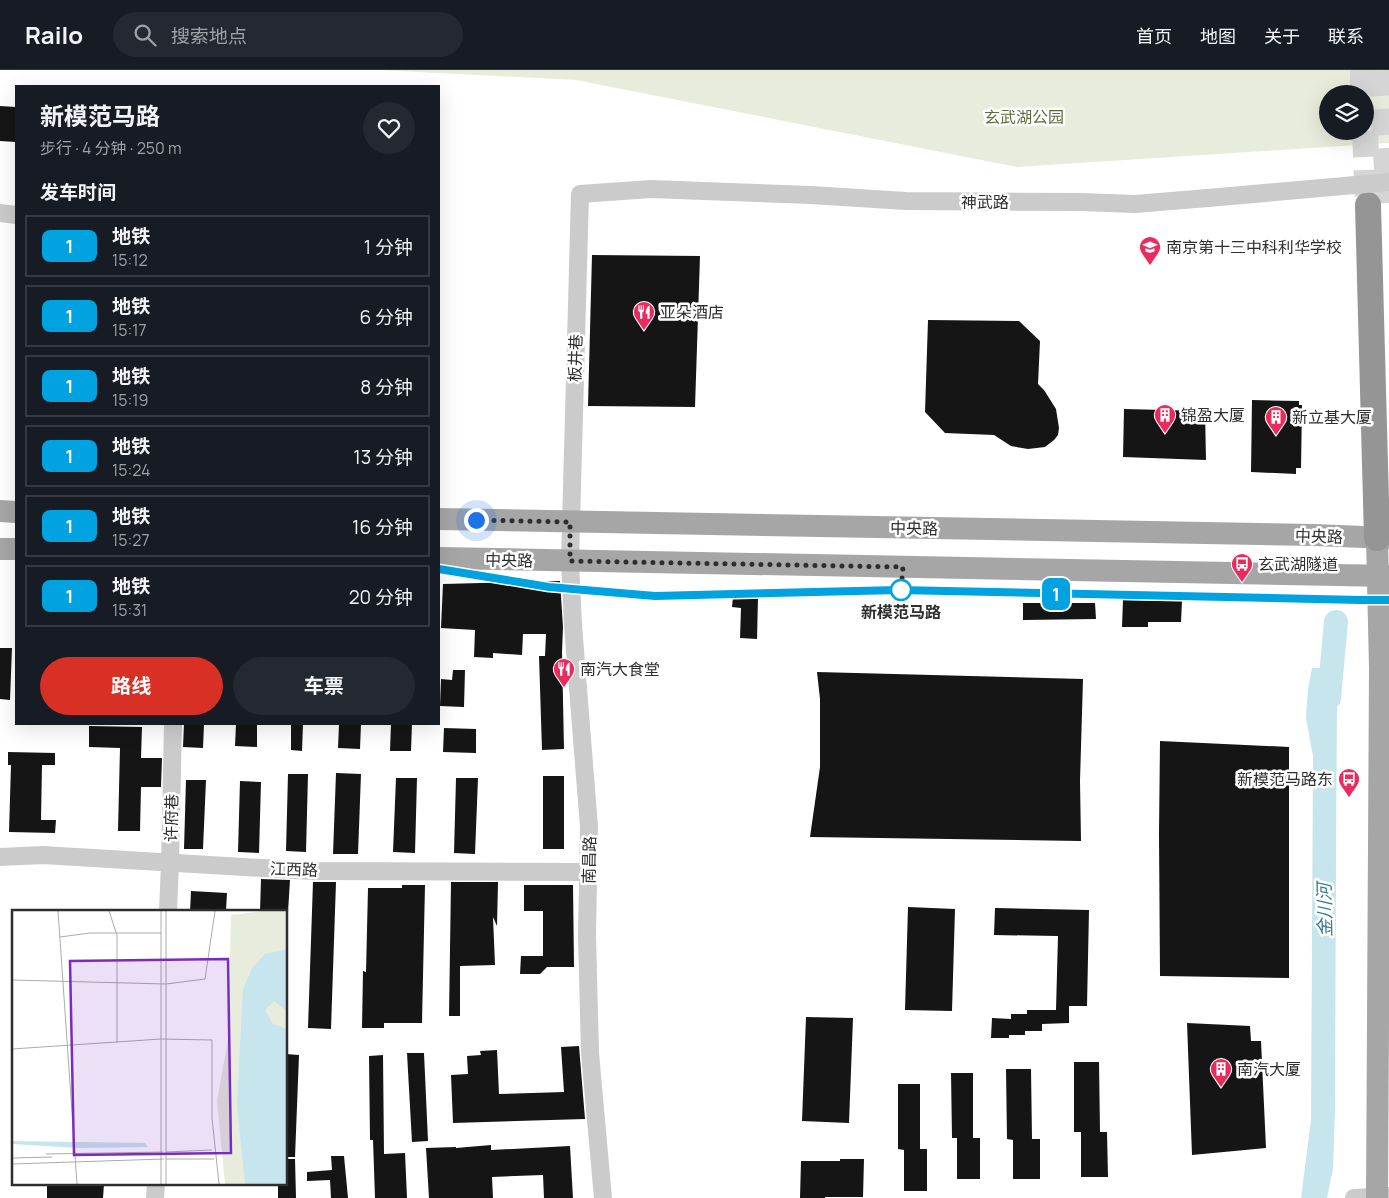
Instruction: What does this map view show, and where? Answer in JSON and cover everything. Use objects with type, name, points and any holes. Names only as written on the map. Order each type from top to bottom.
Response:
[{"type":"highway","points":[[1368,205],[1382,474],[1383,538]]},
{"type":"main road","points":[[0,511],[15,512]]},
{"type":"main road","name":"中央路","points":[[440,520],[1383,538]]},
{"type":"main road","points":[[1381,1197],[1383,538]]},
{"type":"main road","points":[[0,549],[15,549]]},
{"type":"main road","name":"中央路","points":[[440,558],[1383,576]]},
{"type":"street","name":"神武路","points":[[580,194],[652,189],[811,195],[906,201],[1136,204],[1389,182]]},
{"type":"street","name":"板井巷","points":[[570,522],[580,194]]},
{"type":"street","points":[[0,213],[15,216]]},
{"type":"street","name":"南昌路","points":[[570,522],[573,625],[589,827],[587,935],[590,1052],[603,1198]]},
{"type":"street","name":"许府巷","points":[[168,910],[173,725]]},
{"type":"street","name":"江西路","points":[[0,857],[44,855],[312,870],[588,872]]},
{"type":"street","points":[[1354,1198],[1381,1197]]},
{"type":"green space","name":"玄武湖公园","points":[[380,70],[1389,70],[1389,143],[1017,167],[576,80]]},
{"type":"water","points":[[1339,667],[1337,704],[1333,1169],[1327,1198],[1301,1198],[1311,1120],[1313,756],[1306,718],[1308,689],[1312,668]]},
{"type":"building","points":[[0,106],[15,107],[15,142],[0,141]]},
{"type":"building","name":"亚朵酒店","points":[[592,255],[700,256],[695,407],[588,406]]},
{"type":"building","points":[[928,320],[1019,321],[1040,341],[1038,384],[1056,409],[1059,428],[1058,435],[1054,440],[1045,447],[1028,449],[1011,446],[994,435],[945,433],[925,412]]},
{"type":"building","name":"新立基大厦","points":[[1252,400],[1299,401],[1299,405],[1302,405],[1301,468],[1296,468],[1296,474],[1251,472]]},
{"type":"building","name":"锦盈大厦","points":[[1124,409],[1205,411],[1206,460],[1123,457]]},
{"type":"building","points":[[560,581],[563,627],[564,749],[542,750],[539,656],[545,656],[546,634],[523,634],[522,655],[493,653],[493,658],[474,657],[475,630],[441,628],[443,584]]},
{"type":"building","points":[[733,597],[758,598],[757,639],[740,638],[741,608],[732,607]]},
{"type":"building","points":[[1123,600],[1182,601],[1181,622],[1148,622],[1148,627],[1122,627]]},
{"type":"building","points":[[1023,603],[1095,603],[1096,619],[1023,620]]},
{"type":"building","points":[[0,648],[12,648],[10,700],[0,699]]},
{"type":"building","points":[[453,670],[465,670],[464,707],[440,706],[441,679],[452,680]]},
{"type":"building","points":[[817,672],[1083,679],[1080,781],[1081,841],[810,837],[820,767],[820,699]]},
{"type":"building","points":[[184,725],[204,725],[203,748],[183,747]]},
{"type":"building","points":[[236,725],[257,725],[257,747],[235,746]]},
{"type":"building","points":[[291,725],[303,725],[302,751],[291,750]]},
{"type":"building","points":[[339,725],[361,725],[360,749],[338,748]]},
{"type":"building","points":[[391,725],[412,725],[411,751],[390,751]]},
{"type":"building","points":[[89,726],[142,727],[141,758],[162,758],[161,787],[141,787],[140,831],[118,831],[120,748],[89,747]]},
{"type":"building","points":[[444,728],[476,729],[476,753],[443,752]]},
{"type":"building","points":[[1160,741],[1289,747],[1289,978],[1160,976]]},
{"type":"building","points":[[8,752],[55,753],[55,765],[42,765],[41,820],[56,820],[55,833],[9,832],[11,765],[8,765]]},
{"type":"building","points":[[336,773],[361,774],[358,854],[333,854]]},
{"type":"building","points":[[288,774],[308,774],[306,852],[286,851]]},
{"type":"building","points":[[543,776],[564,776],[564,849],[543,849]]},
{"type":"building","points":[[396,778],[417,778],[415,853],[393,852]]},
{"type":"building","points":[[456,778],[478,778],[475,854],[454,853]]},
{"type":"building","points":[[186,780],[206,780],[203,849],[184,849]]},
{"type":"building","points":[[240,781],[261,782],[259,853],[238,852]]},
{"type":"building","points":[[261,879],[290,880],[288,912],[288,910],[260,910]]},
{"type":"building","points":[[313,882],[336,882],[331,1029],[308,1028]]},
{"type":"building","points":[[451,882],[498,882],[497,926],[493,917],[495,965],[460,966],[460,1016],[449,1016]]},
{"type":"building","points":[[402,885],[425,885],[422,1023],[384,1023],[384,1028],[362,1028],[363,971],[366,972],[368,888],[402,888]]},
{"type":"building","points":[[524,885],[573,885],[574,967],[547,967],[540,974],[520,974],[521,956],[543,956],[543,911],[524,911]]},
{"type":"building","points":[[191,891],[227,893],[226,910],[190,910]]},
{"type":"building","points":[[908,907],[955,909],[952,1011],[905,1010]]},
{"type":"building","points":[[995,908],[1089,910],[1087,1006],[1069,1006],[1069,1023],[1042,1024],[1042,1031],[1025,1031],[1025,1035],[1009,1035],[1009,1038],[991,1038],[992,1018],[1011,1019],[1011,1014],[1027,1014],[1027,1010],[1056,1010],[1058,936],[994,935]]},
{"type":"building","points":[[806,1017],[853,1018],[849,1123],[802,1121]]},
{"type":"building","name":"南汽大厦","points":[[1187,1023],[1250,1026],[1251,1041],[1261,1041],[1266,1148],[1192,1155]]},
{"type":"building","points":[[579,1046],[585,1119],[453,1123],[451,1075],[468,1074],[467,1056],[481,1055],[480,1051],[497,1050],[499,1094],[564,1092],[561,1047]]},
{"type":"building","points":[[407,1053],[424,1053],[428,1141],[412,1142]]},
{"type":"building","points":[[288,1054],[299,1055],[295,1157],[288,1157]]},
{"type":"building","points":[[383,1055],[384,1154],[405,1153],[407,1198],[375,1198],[373,1140],[370,1140],[369,1056]]},
{"type":"building","points":[[1074,1062],[1099,1062],[1100,1132],[1107,1132],[1108,1177],[1081,1177],[1081,1132],[1074,1132]]},
{"type":"building","points":[[1006,1069],[1031,1069],[1032,1139],[1040,1139],[1040,1179],[1013,1179],[1013,1140],[1007,1139]]},
{"type":"building","points":[[951,1073],[973,1073],[973,1138],[980,1138],[980,1179],[957,1179],[957,1138],[952,1138]]},
{"type":"building","points":[[898,1084],[920,1084],[920,1149],[927,1149],[927,1191],[904,1191],[904,1150],[898,1149]]},
{"type":"building","points":[[491,1145],[491,1150],[570,1146],[573,1198],[544,1198],[543,1175],[492,1177],[493,1198],[429,1198],[426,1148]]},
{"type":"building","points":[[331,1156],[344,1156],[348,1198],[331,1198],[330,1180],[307,1181],[307,1172],[332,1170]]},
{"type":"building","points":[[288,1159],[295,1159],[296,1198],[278,1198],[278,1186],[288,1186]]},
{"type":"building","points":[[840,1159],[864,1159],[863,1197],[800,1198],[801,1161],[840,1161]]},
{"type":"building","points":[[47,1186],[104,1186],[103,1198],[47,1198]]},
{"type":"waterway","name":"金川河","points":[[1329,698],[1336,622]]},
{"type":"tunnel","points":[[1363,70],[1363,85]]},
{"type":"tunnel","points":[[1381,70],[1389,203]]},
{"type":"tunnel","points":[[1365,140],[1368,205]]},
{"type":"metro line","name":"1","points":[[440,569],[549,587],[655,596],[898,590],[1389,600]]},
{"type":"place","name":"南京第十三中科利华学校","points":[[1150,266]]},
{"type":"place","name":"亚朵酒店","points":[[644,331]]},
{"type":"place","name":"锦盈大厦","points":[[1165,434]]},
{"type":"place","name":"新立基大厦","points":[[1276,436]]},
{"type":"place","name":"玄武湖隧道","points":[[1242,583]]},
{"type":"place","name":"新模范马路","points":[[901,590]]},
{"type":"place","name":"南汽大食堂","points":[[564,688]]},
{"type":"place","name":"新模范马路东","points":[[1349,798]]},
{"type":"place","name":"南汽大厦","points":[[1221,1088]]},
{"type":"route","points":[[476,520],[570,522],[570,561],[903,567],[901,590]]}]
